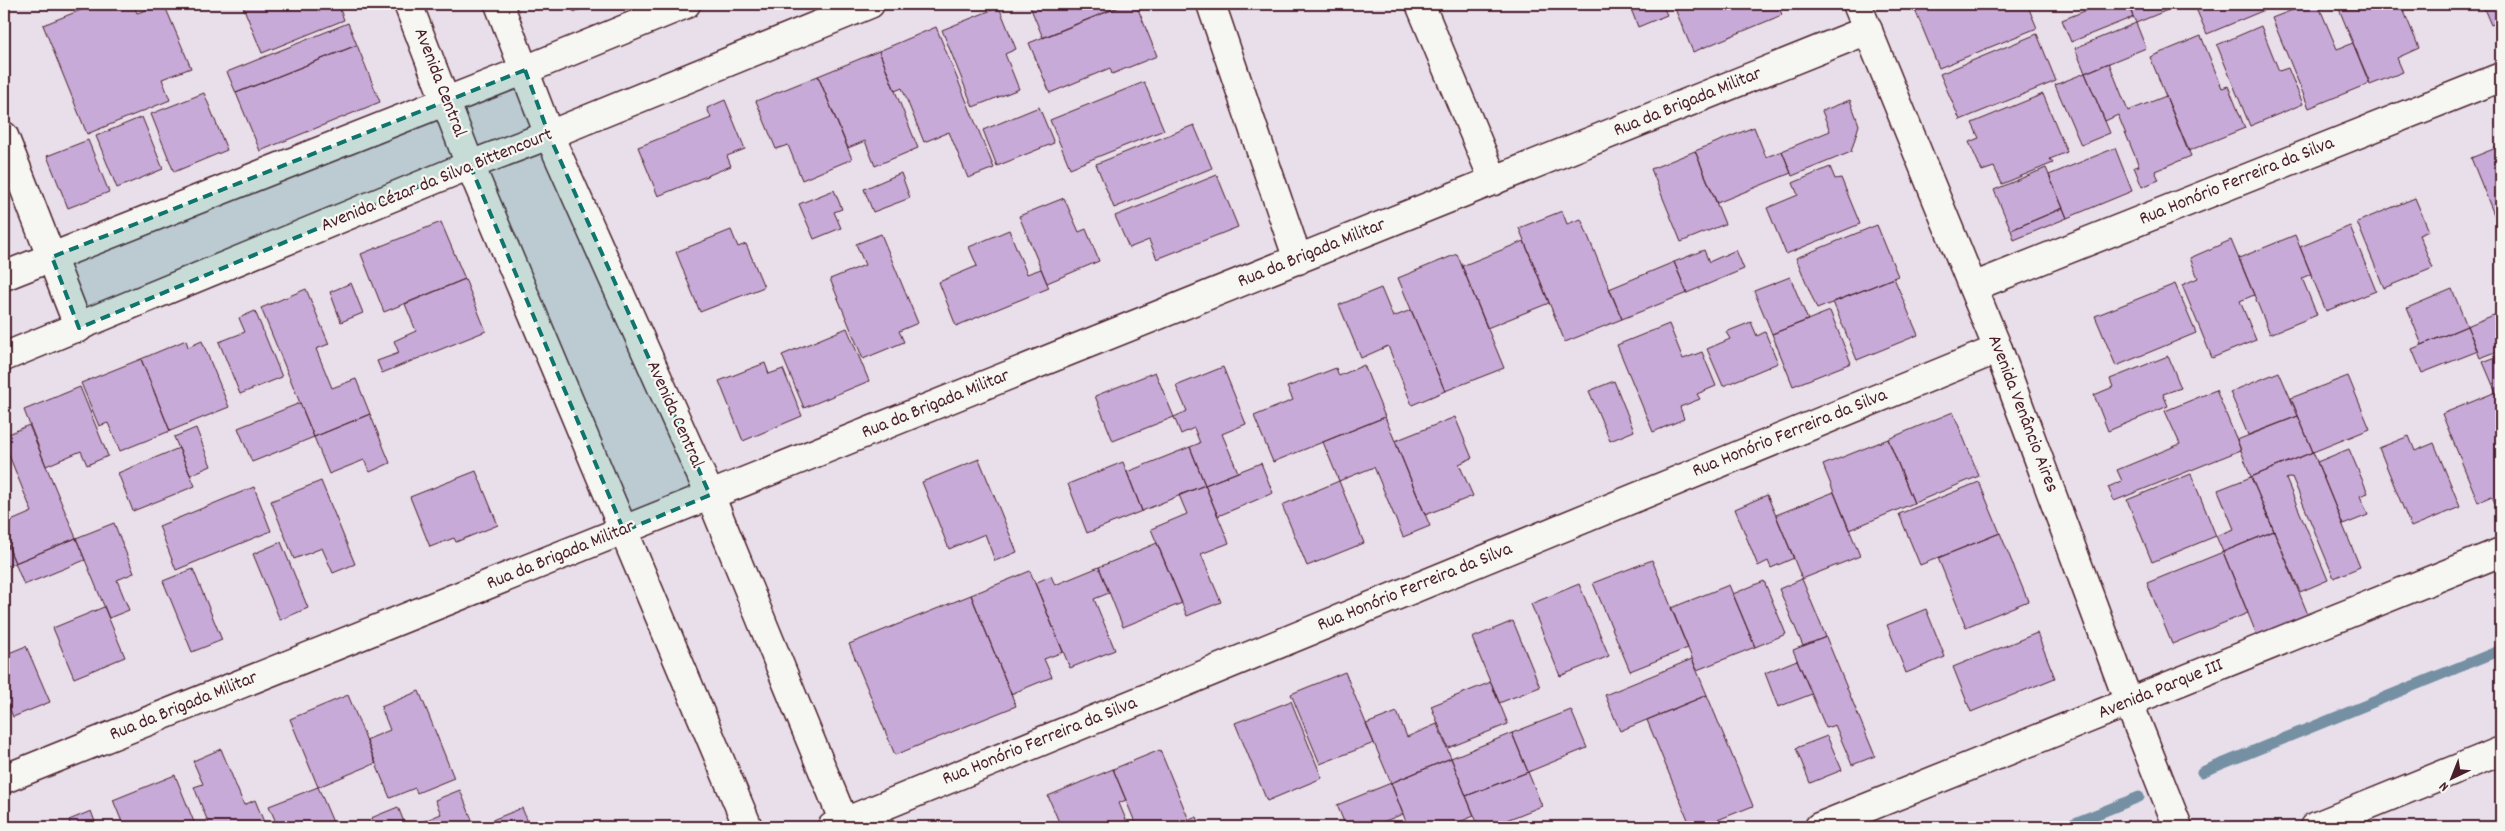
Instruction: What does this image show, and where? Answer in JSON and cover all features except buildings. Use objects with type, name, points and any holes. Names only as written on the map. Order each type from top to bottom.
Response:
[{"type":"street","name":"Avenida Central","points":[[408,4],[447,100],[470,165],[748,827]]},
{"type":"street","name":"Avenida Central","points":[[499,4],[549,135],[710,495],[841,826]]},
{"type":"street","points":[[4,276],[525,70],[686,4]]},
{"type":"street","name":"Avenida Cézar da Silva Bittencourt","points":[[4,357],[79,328],[470,165],[549,135],[870,4]]},
{"type":"street","points":[[1211,4],[1298,260]]},
{"type":"street","points":[[1420,4],[1494,181]]},
{"type":"street","name":"Avenida Venâncio Aires","points":[[1857,4],[1998,349],[2129,703],[2178,827]]},
{"type":"street","name":"Rua da Brigada Militar","points":[[4,779],[1868,30]]},
{"type":"street","name":"Rua Honório Ferreira da Silva","points":[[1973,287],[2501,77]]},
{"type":"street","points":[[4,136],[79,328]]},
{"type":"street","name":"Rua Honório Ferreira da Silva","points":[[841,826],[1998,349]]},
{"type":"street","name":"Avenida Parque III","points":[[1819,827],[2501,552]]},
{"type":"street","points":[[2314,827],[2501,751]]},
{"type":"highlighted area","points":[[525,70],[549,135],[710,495],[624,531],[470,165],[79,328],[52,257]]},
{"type":"waterway","points":[[2202,772],[2501,650]]},
{"type":"waterway","points":[[2065,827],[2139,797]]}]
